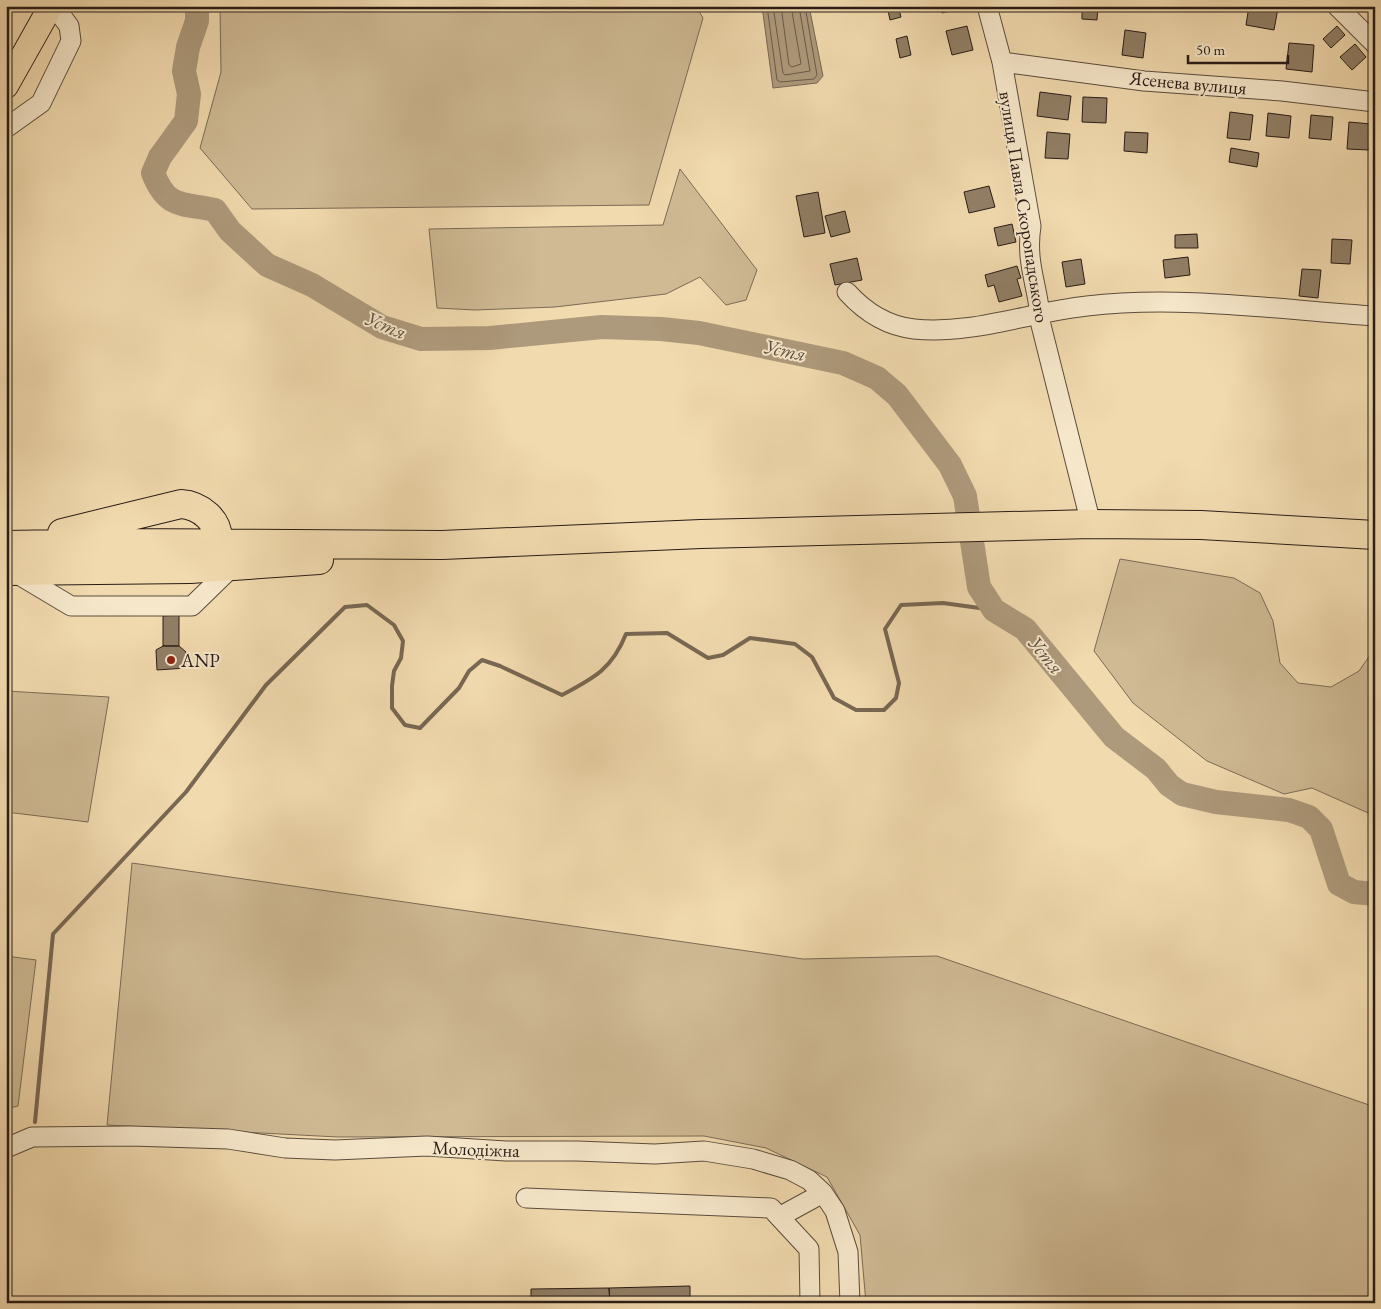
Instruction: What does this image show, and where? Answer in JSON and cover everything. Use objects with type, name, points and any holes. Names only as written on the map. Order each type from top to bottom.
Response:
[{"type":"highway","points":[[11,558],[181,504],[201,509],[215,524],[216,544],[205,568]]},
{"type":"highway","points":[[11,558],[216,544],[442,545],[702,534],[1091,524],[1201,525],[1375,535]]},
{"type":"highway","points":[[11,558],[205,568],[332,559],[442,545]]},
{"type":"main road","points":[[6,86],[52,6]]},
{"type":"street","points":[[6,128],[41,103],[71,41],[68,26],[52,6]]},
{"type":"street","name":"вулиця Павла Скоропадського","points":[[987,6],[1002,62],[1031,226],[1028,247],[1029,265],[1091,524]]},
{"type":"street","points":[[1337,6],[1375,44]]},
{"type":"street","name":"Ясенева вулиця","points":[[1002,62],[1144,81],[1282,91],[1375,102]]},
{"type":"street","points":[[847,292],[880,320],[913,329],[949,330],[1086,306],[1140,303],[1251,305],[1375,316]]},
{"type":"street","points":[[11,558],[70,606],[192,606],[232,567]]},
{"type":"street","name":"Молодіжна","points":[[6,1148],[32,1137],[131,1136],[228,1140],[286,1148],[335,1150],[427,1146],[506,1151],[655,1154],[704,1151],[753,1160],[790,1170],[809,1180],[822,1193],[834,1211],[848,1252],[850,1303]]},
{"type":"street","points":[[779,1217],[822,1193]]},
{"type":"street","points":[[526,1198],[771,1208],[809,1249],[810,1303]]},
{"type":"shaded area","points":[[220,6],[696,6],[703,18],[649,205],[252,209],[200,148],[221,72]]},
{"type":"shaded area","points":[[680,169],[757,270],[746,300],[726,305],[700,277],[666,294],[555,307],[475,310],[437,308],[429,229],[663,225]]},
{"type":"shaded area","points":[[1120,559],[1234,578],[1260,593],[1273,621],[1280,663],[1298,683],[1331,687],[1359,671],[1375,648],[1375,816],[1312,788],[1284,794],[1207,761],[1133,703],[1094,651]]},
{"type":"shaded area","points":[[6,691],[109,697],[88,822],[6,812]]},
{"type":"shaded area","points":[[132,863],[803,959],[937,956],[1372,1106],[1375,1108],[1375,1303],[866,1303],[860,1235],[827,1177],[766,1148],[704,1136],[338,1137],[107,1125]]},
{"type":"shaded area","points":[[6,956],[36,960],[18,1106],[6,1109]]},
{"type":"water","points":[[762,6],[809,6],[823,76],[817,83],[773,88]]},
{"type":"building","points":[[887,6],[898,6],[901,17],[890,20]]},
{"type":"building","points":[[941,6],[962,6],[963,8],[942,13]]},
{"type":"building","points":[[1082,6],[1098,6],[1097,20],[1082,19]]},
{"type":"building","points":[[1249,6],[1278,8],[1274,30],[1246,25]]},
{"type":"building","points":[[967,26],[973,50],[952,55],[946,31]]},
{"type":"building","points":[[1337,26],[1345,35],[1331,48],[1323,39]]},
{"type":"building","points":[[1125,30],[1146,33],[1143,58],[1122,55]]},
{"type":"building","points":[[907,36],[911,55],[900,58],[896,39]]},
{"type":"building","points":[[1289,43],[1314,45],[1312,72],[1286,69]]},
{"type":"building","points":[[1355,44],[1366,57],[1352,70],[1340,57]]},
{"type":"building","points":[[1040,92],[1071,96],[1068,120],[1037,116]]},
{"type":"building","points":[[1083,97],[1107,98],[1106,123],[1082,122]]},
{"type":"building","points":[[1230,112],[1253,115],[1250,140],[1227,138]]},
{"type":"building","points":[[1268,113],[1291,116],[1289,138],[1266,136]]},
{"type":"building","points":[[1311,115],[1333,117],[1331,140],[1309,138]]},
{"type":"building","points":[[1349,122],[1371,124],[1369,150],[1347,149]]},
{"type":"building","points":[[1047,132],[1070,134],[1068,159],[1045,158]]},
{"type":"building","points":[[1125,132],[1148,133],[1147,153],[1124,151]]},
{"type":"building","points":[[1231,148],[1259,153],[1257,167],[1229,162]]},
{"type":"building","points":[[989,186],[995,207],[969,213],[964,192]]},
{"type":"building","points":[[818,192],[825,233],[804,237],[796,196]]},
{"type":"building","points":[[845,211],[850,232],[831,237],[825,216]]},
{"type":"building","points":[[1012,224],[1016,242],[998,246],[994,228]]},
{"type":"building","points":[[1197,234],[1198,248],[1175,248],[1175,235]]},
{"type":"building","points":[[1332,239],[1352,240],[1350,264],[1331,263]]},
{"type":"building","points":[[1188,257],[1190,275],[1165,278],[1163,260]]},
{"type":"building","points":[[857,258],[862,280],[835,285],[830,264]]},
{"type":"building","points":[[1081,259],[1085,284],[1066,287],[1062,262]]},
{"type":"building","points":[[1017,266],[1021,278],[1017,279],[1022,296],[999,302],[994,285],[988,287],[985,275]]},
{"type":"building","points":[[1302,269],[1321,270],[1318,298],[1299,296]]},
{"type":"building","points":[[179,615],[179,646],[163,646],[163,616]]},
{"type":"building","name":"ANP","points":[[163,646],[179,646],[186,652],[186,668],[157,670],[156,650]]},
{"type":"building","points":[[690,1286],[690,1303],[610,1303],[609,1288]]},
{"type":"building","points":[[609,1288],[610,1303],[531,1303],[531,1289]]},
{"type":"waterway","name":"Устя","points":[[197,6],[197,21],[188,47],[184,71],[189,94],[186,121],[160,157],[153,173],[158,185],[170,199],[185,205],[215,210],[230,231],[267,265],[312,285],[382,327],[421,339],[490,338],[602,327],[661,329],[699,333],[843,363],[877,378],[897,395],[950,465],[965,496],[979,587],[994,610],[1025,629],[1114,737],[1156,769],[1169,785],[1182,794],[1216,802],[1289,810],[1309,817],[1321,829],[1339,884],[1354,892],[1375,894]]},
{"type":"waterway","points":[[35,1122],[53,934],[186,792],[266,685],[345,607],[367,605],[394,625],[403,641],[401,658],[394,671],[392,708],[405,725],[420,728],[459,688],[469,671],[482,660],[500,666],[562,695],[601,671],[615,656],[626,634],[667,633],[708,658],[723,655],[750,638],[795,644],[812,657],[834,698],[856,710],[884,710],[896,698],[899,683],[885,629],[901,605],[943,603],[994,610]]},
{"type":"place","name":"ANP","points":[[171,660]]}]
